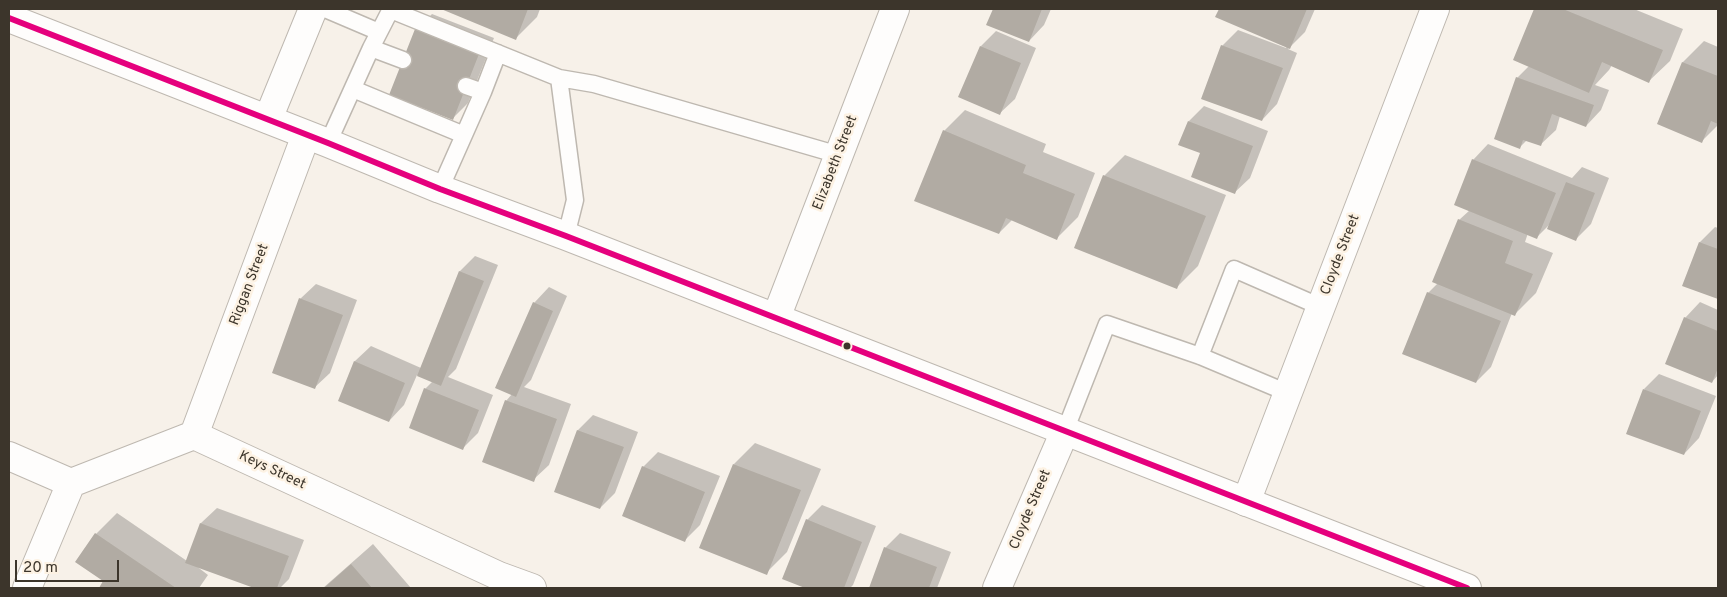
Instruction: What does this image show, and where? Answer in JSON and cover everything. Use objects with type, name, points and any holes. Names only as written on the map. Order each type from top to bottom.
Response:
[{"type":"street","points":[[268,119],[313,9]]},
{"type":"street","name":"Elizabeth Street","points":[[776,318],[896,9]]},
{"type":"street","name":"Cloyde Street","points":[[1246,502],[1435,9]]},
{"type":"street","points":[[9,18],[268,119],[440,189],[566,236],[1467,588]]},
{"type":"street","name":"Riggan Street","points":[[194,435],[317,139]]},
{"type":"street","name":"Cloyde Street","points":[[997,588],[1064,431]]},
{"type":"street","points":[[9,456],[71,483],[194,435]]},
{"type":"street","name":"Keys Street","points":[[194,435],[496,582],[532,588]]},
{"type":"street","points":[[27,588],[71,483]]},
{"type":"lane","points":[[325,9],[379,32]]},
{"type":"lane","points":[[317,139],[353,89],[371,48],[391,10],[558,78],[594,84],[839,155]]},
{"type":"lane","points":[[371,48],[403,60]]},
{"type":"lane","points":[[440,189],[483,92],[498,53]]},
{"type":"lane","points":[[558,78],[575,200],[566,236]]},
{"type":"lane","points":[[466,86],[483,92]]},
{"type":"lane","points":[[353,89],[464,135]]},
{"type":"lane","points":[[1200,356],[1234,269],[1321,307]]},
{"type":"lane","points":[[1064,431],[1107,324],[1200,356],[1288,392]]},
{"type":"building","points":[[441,9],[528,9],[516,40]]},
{"type":"building","points":[[993,9],[1042,9],[1029,42],[986,25]]},
{"type":"building","points":[[1219,9],[1307,9],[1290,49],[1215,17]]},
{"type":"building","points":[[1534,9],[1563,9],[1663,50],[1649,83],[1602,62],[1589,93],[1513,60]]},
{"type":"building","points":[[415,29],[479,54],[453,120],[389,95]]},
{"type":"building","points":[[1221,45],[1283,68],[1262,121],[1201,99]]},
{"type":"building","points":[[980,46],[1021,63],[1000,115],[958,97]]},
{"type":"building","points":[[1682,62],[1718,76],[1718,124],[1711,121],[1702,143],[1657,124]]},
{"type":"building","points":[[1516,77],[1594,105],[1586,127],[1552,114],[1541,146],[1523,140],[1520,149],[1494,139]]},
{"type":"building","points":[[1188,121],[1253,146],[1235,194],[1191,177],[1200,153],[1178,145]]},
{"type":"building","points":[[943,130],[1026,165],[1023,173],[1075,194],[1057,240],[1006,218],[999,234],[914,201]]},
{"type":"building","points":[[1472,159],[1556,193],[1537,239],[1454,205]]},
{"type":"building","points":[[1103,175],[1206,216],[1177,289],[1074,248]]},
{"type":"building","points":[[1566,182],[1595,193],[1576,241],[1547,229]]},
{"type":"building","points":[[1458,219],[1513,241],[1505,263],[1533,274],[1515,316],[1432,282]]},
{"type":"building","points":[[1699,242],[1718,249],[1718,299],[1682,286]]},
{"type":"building","points":[[459,271],[484,281],[441,386],[417,376]]},
{"type":"building","points":[[1427,292],[1501,321],[1476,383],[1402,354]]},
{"type":"building","points":[[299,298],[343,315],[315,389],[272,373]]},
{"type":"building","points":[[533,302],[553,311],[516,397],[495,388]]},
{"type":"building","points":[[1684,317],[1718,331],[1718,368],[1712,383],[1665,364]]},
{"type":"building","points":[[354,361],[405,383],[389,422],[338,401]]},
{"type":"building","points":[[424,388],[479,410],[463,450],[409,428]]},
{"type":"building","points":[[1643,389],[1701,411],[1684,455],[1626,434]]},
{"type":"building","points":[[505,400],[557,419],[534,482],[482,462]]},
{"type":"building","points":[[577,430],[624,447],[600,509],[554,492]]},
{"type":"building","points":[[733,464],[801,490],[767,575],[699,548]]},
{"type":"building","points":[[642,466],[705,492],[685,542],[622,516]]},
{"type":"building","points":[[806,519],[862,542],[844,588],[805,588],[782,579]]},
{"type":"building","points":[[200,523],[289,556],[277,588],[254,588],[185,563]]},
{"type":"building","points":[[95,533],[176,588],[99,588],[103,581],[75,562]]},
{"type":"building","points":[[884,547],[937,567],[929,588],[869,588]]},
{"type":"building","points":[[351,564],[372,588],[324,588]]},
{"type":"transit line","points":[[9,18],[440,189],[566,236],[1467,588]]}]
